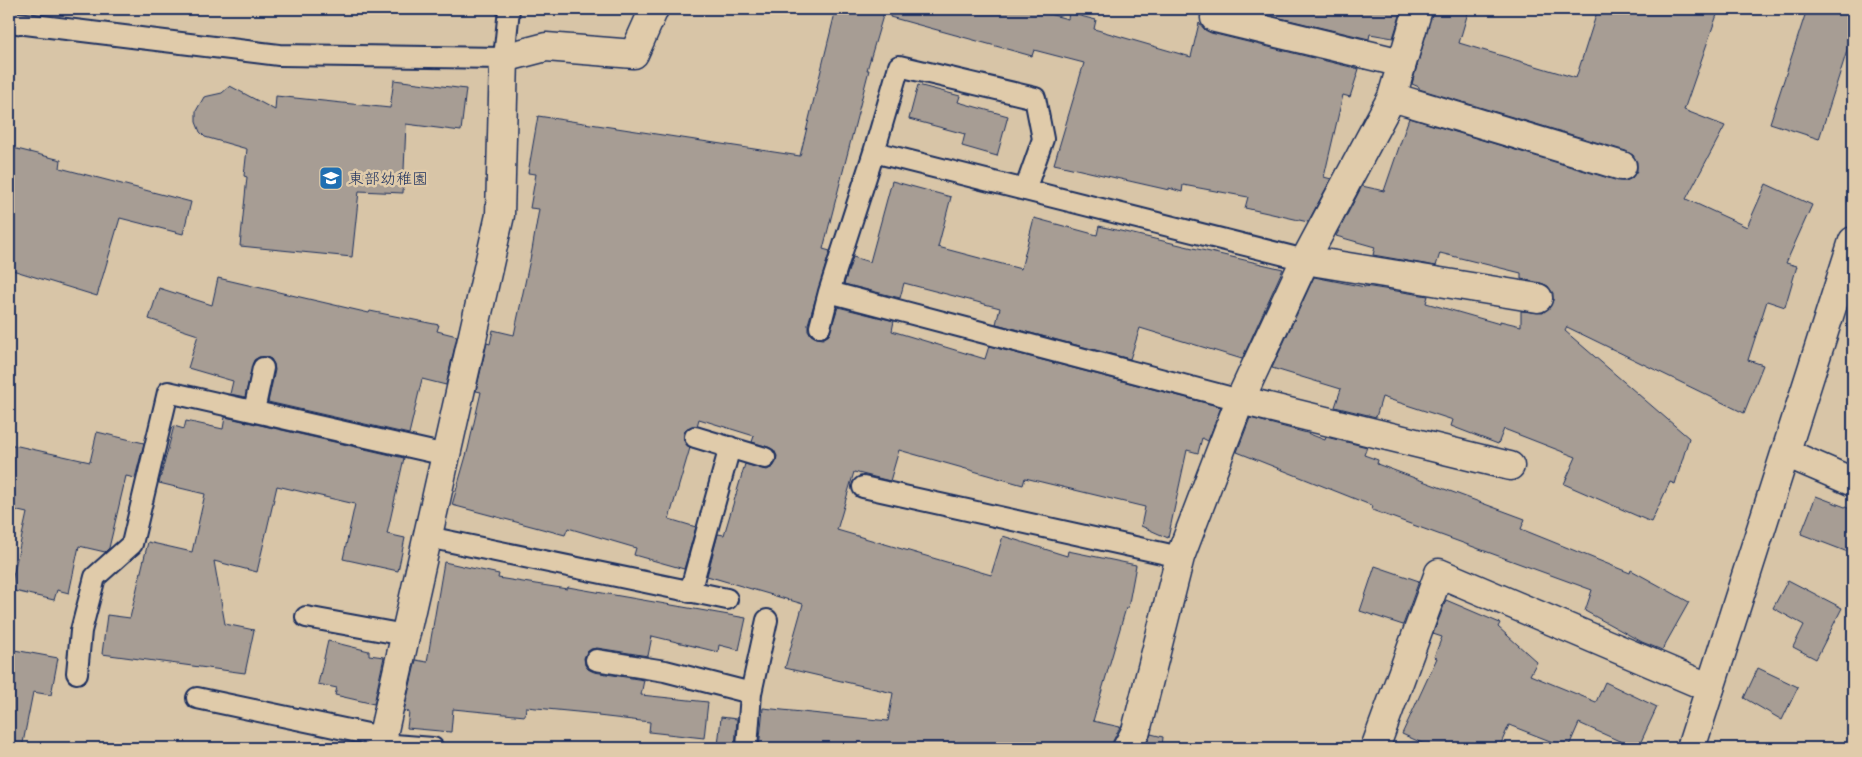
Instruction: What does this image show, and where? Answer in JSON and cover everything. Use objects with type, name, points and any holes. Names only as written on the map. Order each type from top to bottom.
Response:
[{"type":"street","points":[[381,743],[500,215],[504,58],[546,47],[634,54],[654,9]]},
{"type":"street","points":[[1127,748],[1136,731],[1180,557],[1240,400],[1305,260],[1392,97],[1418,9]]},
{"type":"street","points":[[1215,18],[1402,63]]},
{"type":"street","points":[[1392,97],[1622,166]]},
{"type":"street","points":[[1691,748],[1853,241]]},
{"type":"street","points":[[1305,260],[1538,298]]},
{"type":"street","points":[[1240,400],[1510,466]]},
{"type":"street","points":[[1786,453],[1853,482]]},
{"type":"street","points":[[1375,748],[1439,572],[1710,688]]},
{"type":"lane","points":[[9,22],[279,55],[504,58],[509,9]]},
{"type":"lane","points":[[820,327],[829,292],[874,152],[899,66],[1035,98],[1043,139],[1025,190]]},
{"type":"lane","points":[[874,152],[1305,260]]},
{"type":"lane","points":[[829,292],[1240,400]]},
{"type":"lane","points":[[254,411],[263,368]]},
{"type":"lane","points":[[77,673],[81,631],[95,577],[132,544],[168,392],[446,454]]},
{"type":"lane","points":[[696,437],[765,458]]},
{"type":"lane","points":[[690,592],[730,447]]},
{"type":"lane","points":[[863,487],[1180,557]]},
{"type":"lane","points":[[428,537],[727,599]]},
{"type":"lane","points":[[306,618],[406,635]]},
{"type":"lane","points":[[747,748],[752,693],[767,620]]},
{"type":"lane","points":[[596,660],[665,671],[752,693]]},
{"type":"lane","points":[[197,698],[381,743],[434,748]]},
{"type":"building","points":[[836,9],[885,9],[867,70],[869,70],[823,249],[830,251],[808,324],[808,330],[811,335],[823,339],[829,335],[838,307],[894,321],[892,331],[985,359],[989,346],[1221,407],[1208,441],[1202,438],[1198,453],[1187,450],[1168,538],[1141,526],[1145,507],[1025,478],[1023,485],[899,450],[890,481],[854,472],[837,530],[991,575],[1003,536],[1067,556],[1068,551],[1136,565],[1128,608],[1126,608],[1093,721],[1120,727],[1111,748],[759,748],[763,708],[888,721],[893,693],[785,668],[803,604],[707,576],[718,534],[724,535],[745,464],[767,470],[773,467],[776,462],[777,456],[774,450],[752,442],[754,436],[699,419],[697,426],[687,428],[684,433],[684,440],[690,448],[669,519],[696,527],[684,569],[634,555],[636,548],[568,528],[565,535],[452,505],[468,449],[481,392],[476,391],[487,343],[490,344],[493,330],[514,335],[539,209],[530,208],[536,174],[528,173],[538,116],[800,156]]},
{"type":"building","points":[[891,9],[1029,9],[1068,19],[1069,13],[1096,20],[1094,29],[1191,57],[1199,23],[1205,30],[1211,33],[1359,69],[1350,97],[1343,95],[1324,177],[1331,179],[1308,222],[1245,208],[1248,197],[1183,185],[1182,192],[1169,188],[1169,190],[1054,164],[1084,63],[1034,50],[1032,56],[890,17]]},
{"type":"building","points":[[1274,9],[1402,9],[1393,38],[1370,34],[1369,39],[1272,16]]},
{"type":"building","points":[[1433,9],[1469,9],[1459,43],[1576,78],[1598,9],[1719,9],[1684,110],[1725,126],[1686,199],[1747,227],[1766,184],[1812,205],[1786,263],[1797,266],[1785,307],[1767,301],[1748,360],[1763,365],[1744,413],[1567,327],[1565,331],[1689,438],[1675,484],[1670,482],[1651,522],[1564,484],[1576,457],[1504,429],[1498,444],[1451,426],[1453,420],[1382,397],[1376,417],[1335,407],[1341,389],[1272,368],[1314,277],[1428,296],[1426,303],[1500,324],[1500,321],[1521,326],[1521,311],[1543,313],[1550,307],[1553,293],[1548,286],[1521,279],[1521,273],[1440,253],[1436,266],[1373,255],[1375,247],[1336,236],[1362,186],[1384,191],[1409,118],[1618,181],[1626,181],[1632,178],[1637,171],[1637,162],[1633,155],[1626,151],[1419,89],[1419,87],[1412,84]]},
{"type":"building","points":[[1807,9],[1853,9],[1853,32],[1819,139],[1770,123]]},
{"type":"building","points":[[394,80],[466,89],[461,131],[406,124],[403,193],[359,191],[352,257],[240,246],[247,177],[244,176],[247,149],[205,137],[200,132],[196,122],[196,111],[204,97],[222,93],[230,86],[275,110],[276,96],[390,108]]},
{"type":"building","points":[[918,85],[960,96],[958,102],[1008,116],[997,156],[962,146],[965,134],[909,119]]},
{"type":"building","points":[[9,147],[61,160],[60,168],[191,202],[183,234],[120,218],[97,296],[9,269]]},
{"type":"building","points":[[892,181],[951,197],[938,247],[1021,269],[1034,218],[1097,235],[1099,226],[1283,269],[1242,359],[1140,328],[1130,359],[996,324],[1000,308],[904,283],[900,298],[844,284],[853,257],[870,262]]},
{"type":"building","points":[[218,278],[369,313],[370,311],[439,325],[437,331],[457,336],[446,385],[422,379],[409,434],[268,402],[275,370],[271,359],[266,357],[259,357],[254,360],[245,397],[230,394],[233,381],[188,368],[198,335],[149,319],[159,288],[212,305]]},
{"type":"building","points":[[225,417],[404,458],[387,534],[405,538],[398,571],[343,559],[355,504],[277,486],[257,572],[214,561],[225,624],[254,630],[245,673],[102,654],[107,615],[130,618],[148,542],[192,552],[205,494],[159,483],[174,426],[184,429],[186,421],[223,429]]},
{"type":"building","points":[[1250,418],[1307,433],[1325,440],[1326,437],[1367,447],[1364,455],[1378,460],[1377,464],[1525,519],[1521,529],[1630,573],[1631,570],[1689,602],[1662,650],[1642,642],[1585,611],[1592,590],[1372,510],[1373,506],[1237,452]]},
{"type":"building","points":[[97,432],[144,443],[135,478],[126,476],[109,548],[105,552],[79,546],[69,593],[57,590],[54,600],[10,590],[27,513],[9,509],[9,444],[90,462]]},
{"type":"building","points":[[1816,496],[1853,510],[1853,554],[1801,534]]},
{"type":"building","points":[[444,562],[499,574],[498,578],[567,589],[568,587],[746,618],[739,650],[719,645],[718,652],[652,636],[648,656],[597,648],[587,652],[584,658],[585,665],[594,672],[644,680],[641,695],[708,702],[704,738],[649,732],[650,722],[598,716],[598,714],[526,707],[525,716],[453,709],[451,732],[407,728],[409,712],[404,711],[416,660],[427,662]]},
{"type":"building","points":[[1375,566],[1419,581],[1403,625],[1360,611]]},
{"type":"building","points":[[1788,580],[1842,608],[1816,659],[1793,647],[1804,625],[1773,608]]},
{"type":"building","points":[[1446,600],[1500,623],[1498,627],[1537,662],[1530,675],[1596,702],[1605,682],[1657,707],[1638,748],[1579,723],[1568,748],[1509,725],[1499,748],[1433,748],[1402,734],[1437,658],[1434,657],[1442,637],[1433,634]]},
{"type":"building","points":[[328,641],[369,651],[369,655],[384,657],[374,704],[335,695],[337,688],[318,684]]},
{"type":"building","points":[[9,649],[58,658],[51,695],[33,692],[22,748],[9,747]]},
{"type":"building","points":[[1758,668],[1798,687],[1782,720],[1744,698]]},
{"type":"building","points":[[721,717],[737,719],[735,748],[718,746]]},
{"type":"building","points":[[1151,734],[1163,737],[1162,748],[1145,748]]},
{"type":"place","name":"東部幼稚園","points":[[331,178]]}]
